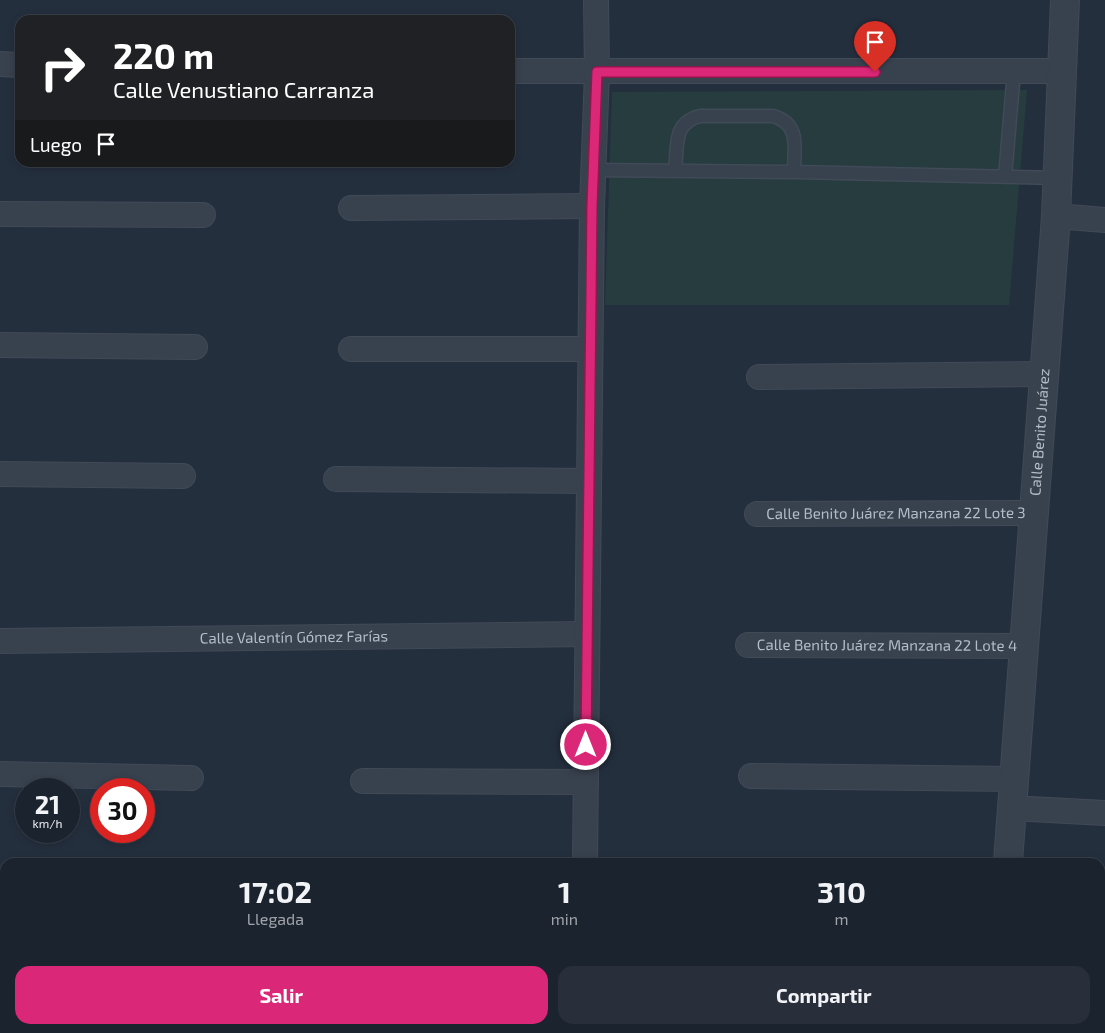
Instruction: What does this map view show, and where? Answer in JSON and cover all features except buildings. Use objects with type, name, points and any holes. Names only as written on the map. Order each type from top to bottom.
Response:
[{"type":"street","points":[[585,858],[592,206],[597,72],[596,0]]},
{"type":"street","name":"Calle Benito Juárez","points":[[1008,858],[1056,216],[1065,0]]},
{"type":"street","points":[[0,64],[15,65]]},
{"type":"street","points":[[515,71],[1062,71]]},
{"type":"street","points":[[351,208],[592,206]]},
{"type":"street","points":[[0,214],[203,215]]},
{"type":"street","points":[[1056,216],[1105,220]]},
{"type":"street","points":[[0,345],[195,347]]},
{"type":"street","points":[[351,349],[590,349]]},
{"type":"street","points":[[759,377],[1044,374]]},
{"type":"street","points":[[0,474],[183,476]]},
{"type":"street","points":[[336,479],[588,481]]},
{"type":"street","name":"Calle Benito Juárez Manzana 22 Lote 3","points":[[757,514],[1034,513]]},
{"type":"street","name":"Calle Valentín Gómez Farías","points":[[0,641],[587,634]]},
{"type":"street","name":"Calle Benito Juárez Manzana 22 Lote 4","points":[[748,645],[1024,646]]},
{"type":"street","points":[[0,774],[191,778]]},
{"type":"street","points":[[751,776],[1014,779]]},
{"type":"street","points":[[364,781],[586,782]]},
{"type":"street","points":[[1012,808],[1105,813]]},
{"type":"lane","points":[[1005,177],[1014,71]]},
{"type":"lane","points":[[676,171],[678,136],[682,126],[689,119],[700,116],[773,116],[784,119],[791,127],[794,138],[794,172]]},
{"type":"lane","points":[[594,170],[1058,178]]},
{"type":"green space","points":[[1027,90],[1009,305],[605,305],[612,92]]},
{"type":"route","points":[[586,745],[592,206],[597,72],[875,72]]}]
